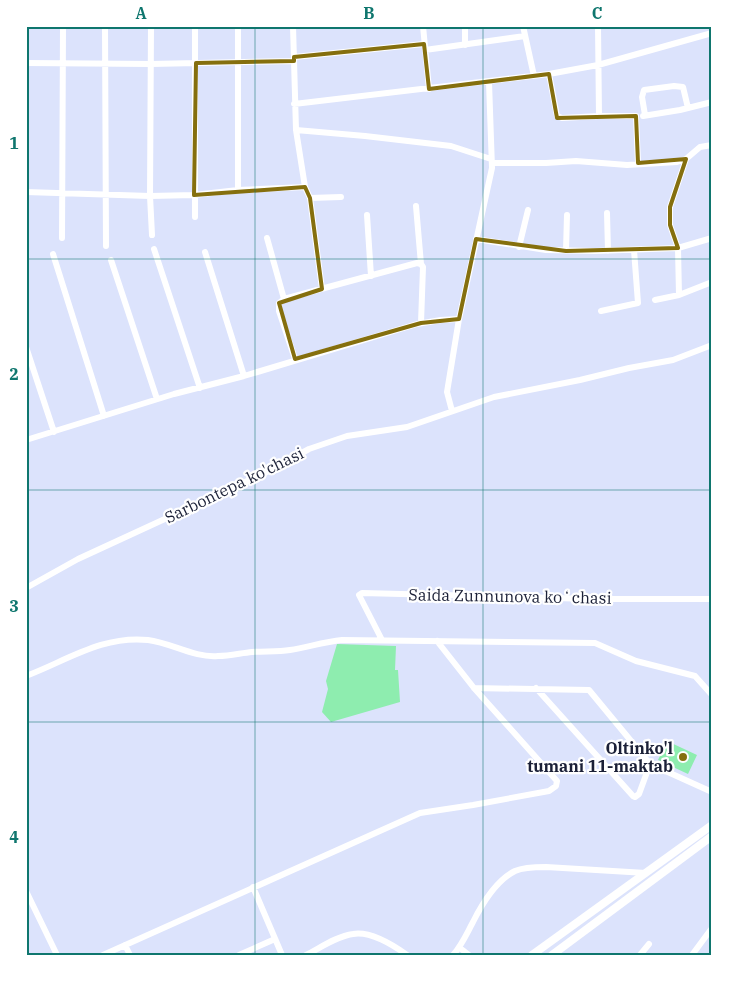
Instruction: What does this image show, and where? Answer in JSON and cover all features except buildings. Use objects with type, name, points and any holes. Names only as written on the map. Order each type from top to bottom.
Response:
[{"type":"main road","points":[[532,955],[712,825]]},
{"type":"main road","points":[[552,955],[708,839],[700,834]]},
{"type":"street","points":[[62,238],[63,26]]},
{"type":"street","points":[[105,26],[106,246]]},
{"type":"street","points":[[151,26],[150,196],[152,235]]},
{"type":"street","points":[[195,26],[195,217]]},
{"type":"street","points":[[238,26],[238,190]]},
{"type":"street","points":[[293,26],[296,130],[305,187],[310,198],[322,289]]},
{"type":"street","points":[[423,26],[429,89]]},
{"type":"street","points":[[465,26],[465,45]]},
{"type":"street","points":[[523,26],[534,76]]},
{"type":"street","points":[[598,26],[599,116]]},
{"type":"street","points":[[294,104],[549,74],[598,65],[712,33]]},
{"type":"street","points":[[26,63],[238,63],[465,45],[525,36]]},
{"type":"street","points":[[549,74],[557,116],[562,118],[636,116],[688,108],[712,102]]},
{"type":"street","points":[[452,411],[447,392],[459,319],[492,161],[489,82]]},
{"type":"street","points":[[644,115],[642,97],[644,90],[674,86],[683,87],[688,108]]},
{"type":"street","points":[[636,116],[638,163]]},
{"type":"street","points":[[296,130],[451,146],[492,161],[554,163],[576,161],[610,164],[678,162],[686,159],[700,147],[712,144]]},
{"type":"street","points":[[679,295],[678,248],[670,224],[670,207],[686,159]]},
{"type":"street","points":[[26,192],[106,193],[150,196],[194,195],[238,190],[305,187]]},
{"type":"street","points":[[310,198],[340,197]]},
{"type":"street","points":[[416,206],[421,264],[423,267],[421,323]]},
{"type":"street","points":[[519,246],[528,210]]},
{"type":"street","points":[[607,213],[608,250]]},
{"type":"street","points":[[566,250],[567,215]]},
{"type":"street","points":[[367,216],[371,276]]},
{"type":"street","points":[[268,238],[284,299]]},
{"type":"street","points":[[476,239],[519,246],[566,250],[634,250],[678,248],[712,238]]},
{"type":"street","points":[[154,249],[200,388]]},
{"type":"street","points":[[601,311],[638,303],[634,250]]},
{"type":"street","points":[[205,252],[244,376]]},
{"type":"street","points":[[53,254],[104,416]]},
{"type":"street","points":[[111,260],[157,399]]},
{"type":"street","points":[[295,359],[279,311],[279,303],[284,299],[416,263],[421,264]]},
{"type":"street","points":[[655,300],[679,295],[712,282]]},
{"type":"street","points":[[26,440],[157,399],[244,376],[295,359],[421,323],[459,319]]},
{"type":"street","name":"Sarbontepa ko'chasi","points":[[26,588],[78,559],[271,470],[309,449],[347,436],[407,427],[494,397],[673,360],[712,345]]},
{"type":"street","points":[[26,347],[54,432]]},
{"type":"street","name":"Saida Zunnunova koʻchasi","points":[[382,640],[359,595],[362,593],[592,599],[712,599]]},
{"type":"street","points":[[26,676],[80,651],[109,642],[133,639],[151,640],[200,654],[217,656],[290,650],[324,642],[382,640],[595,642],[636,661],[695,676],[712,695]]},
{"type":"street","points":[[103,955],[420,813],[549,791],[556,786],[557,781],[474,688],[437,641]]},
{"type":"street","points":[[474,688],[589,690],[650,764],[712,792]]},
{"type":"street","points":[[536,688],[635,797],[639,794],[650,764]]},
{"type":"street","points":[[453,955],[460,948],[478,911],[490,894],[504,879],[516,870],[546,867],[646,872]]},
{"type":"street","points":[[253,887],[282,955]]},
{"type":"street","points":[[26,892],[57,955]]},
{"type":"street","points":[[692,955],[712,928]]},
{"type":"street","points":[[306,955],[350,934],[359,933],[397,948],[407,955]]},
{"type":"street","points":[[239,955],[275,938]]},
{"type":"street","points":[[640,955],[649,944]]},
{"type":"street","points":[[125,945],[130,955]]},
{"type":"street","points":[[460,948],[469,955]]},
{"type":"highlighted area","points":[[424,44],[429,89],[549,74],[557,118],[636,116],[638,163],[686,159],[670,207],[670,225],[678,248],[566,251],[476,239],[459,319],[421,323],[295,359],[279,303],[322,289],[310,198],[305,187],[194,195],[196,63],[294,61],[294,57]]},
{"type":"green space","points":[[337,644],[396,646],[395,670],[398,670],[400,702],[331,722],[322,712],[328,689],[326,681]]},
{"type":"green space","points":[[667,741],[697,755],[688,774],[658,760]]},
{"type":"place","name":"Oltinko'l tumani 11-maktab","points":[[683,757]]}]
